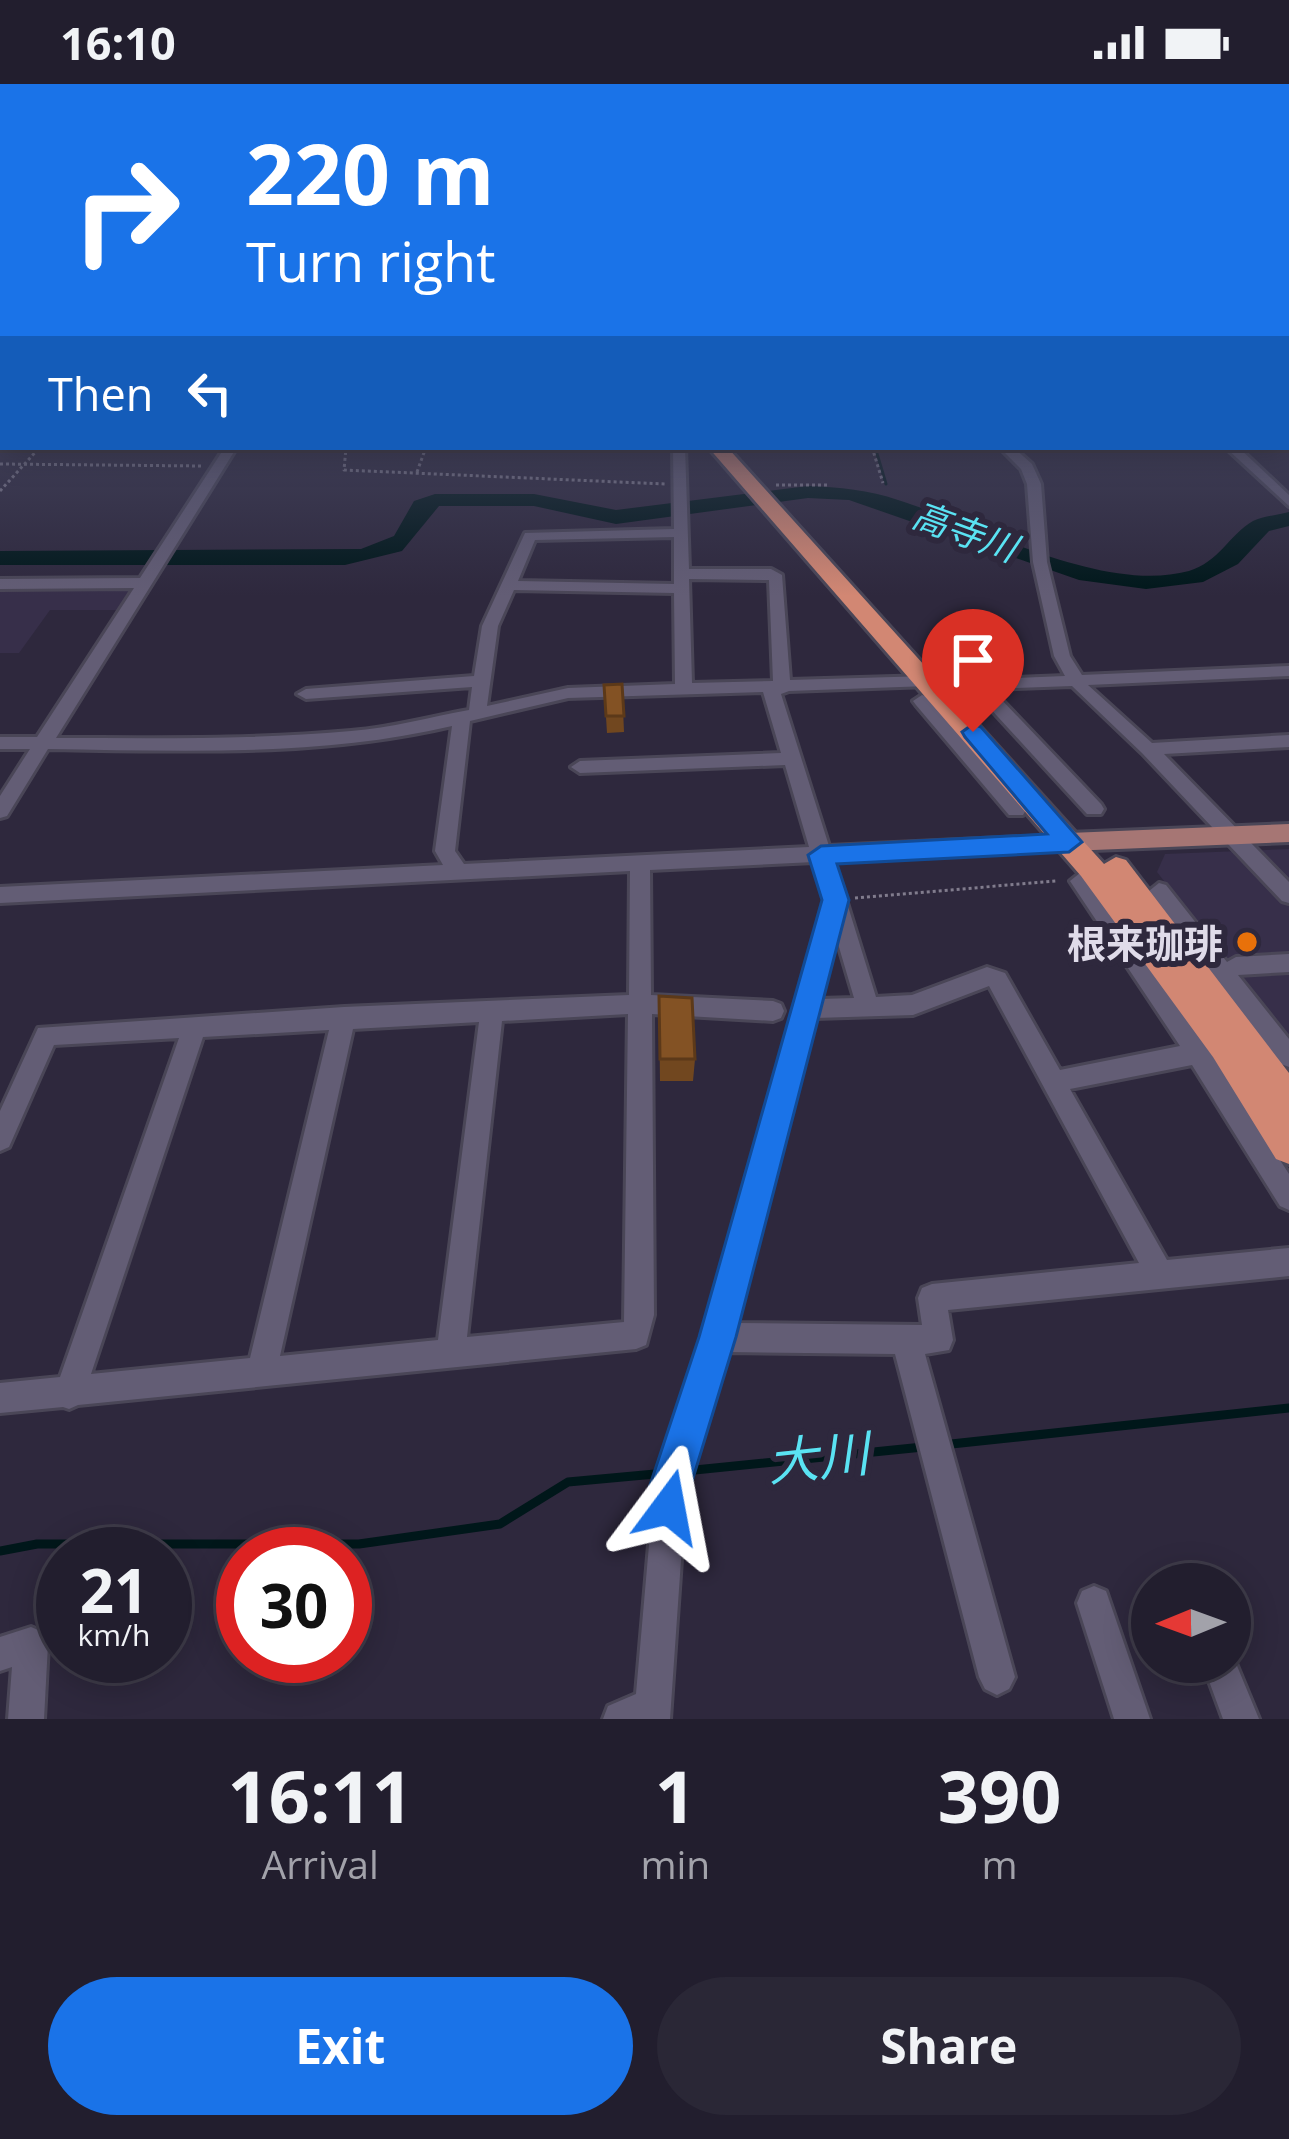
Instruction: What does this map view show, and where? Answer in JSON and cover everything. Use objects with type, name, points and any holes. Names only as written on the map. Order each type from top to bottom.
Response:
[{"type":"highway","points":[[720,450],[769,494]]},
{"type":"highway","points":[[734,450],[1021,800],[1086,831]]},
{"type":"highway","points":[[940,700],[988,709],[1069,796],[1176,979],[1286,1143]]},
{"type":"highway","points":[[1176,979],[1289,1101]]},
{"type":"main road","points":[[1086,831],[1289,833]]},
{"type":"street","points":[[0,811],[229,450]]},
{"type":"street","points":[[679,450],[684,690]]},
{"type":"street","points":[[1008,450],[1027,467],[1034,484],[1040,558],[1055,638],[1076,682],[1289,895]]},
{"type":"street","points":[[1234,450],[1289,502]]},
{"type":"street","points":[[459,874],[445,851],[470,716],[490,626],[530,536],[678,532]]},
{"type":"street","points":[[506,584],[771,574],[777,578],[777,689],[792,760],[868,1007]]},
{"type":"street","points":[[0,584],[143,584]]},
{"type":"street","points":[[0,743],[204,745],[352,737],[568,693],[777,689],[940,700],[992,684],[1289,671]]},
{"type":"street","points":[[307,694],[480,681]]},
{"type":"street","points":[[940,700],[985,773],[1021,800]]},
{"type":"street","points":[[988,709],[1027,737],[1069,796]]},
{"type":"street","points":[[1148,749],[1289,741]]},
{"type":"street","points":[[580,767],[792,760]]},
{"type":"street","points":[[0,895],[640,866],[1086,831]]},
{"type":"street","points":[[0,1398],[635,1335],[640,1315],[640,866]]},
{"type":"street","points":[[1068,881],[1176,979],[1246,998]]},
{"type":"street","points":[[1159,891],[1289,1058]]},
{"type":"street","points":[[642,1714],[670,1488],[718,1337],[835,900]]},
{"type":"street","points":[[1236,966],[1289,963]]},
{"type":"street","points":[[808,1010],[913,1005],[987,976],[997,979],[1160,1275]]},
{"type":"street","points":[[1176,979],[1198,1053],[1289,1197]]},
{"type":"street","points":[[0,1139],[46,1035],[641,1004],[773,1011]]},
{"type":"street","points":[[452,1352],[492,1010]]},
{"type":"street","points":[[261,1373],[344,1017]]},
{"type":"street","points":[[69,1394],[194,1026]]},
{"type":"street","points":[[1056,1081],[1198,1053]]},
{"type":"street","points":[[1229,1099],[1286,1143]]},
{"type":"street","points":[[718,1337],[939,1340],[932,1298],[1289,1262]]},
{"type":"street","points":[[907,1339],[997,1677]]},
{"type":"street","points":[[1094,1603],[1132,1719]]},
{"type":"street","points":[[0,1654],[31,1644],[26,1719]]},
{"type":"street","points":[[1227,1683],[1241,1719]]},
{"type":"path","points":[[0,491],[37,450]]},
{"type":"path","points":[[254,451],[285,450]]},
{"type":"path","points":[[346,450],[344,470],[679,484]]},
{"type":"path","points":[[417,473],[425,450]]},
{"type":"path","points":[[873,450],[883,484]]},
{"type":"path","points":[[0,464],[218,466]]},
{"type":"path","points":[[769,494],[827,485]]},
{"type":"path","points":[[835,900],[1068,881]]},
{"type":"shaded area","points":[[0,586],[133,587],[118,610],[50,610],[19,653],[0,653]]},
{"type":"shaded area","points":[[1289,849],[1289,1041],[1157,872],[1165,854]]},
{"type":"building","points":[[622,684],[624,716],[606,716],[604,685]]},
{"type":"building","points":[[659,996],[692,998],[695,1059],[660,1059]]},
{"type":"waterway","points":[[876,450],[886,484]]},
{"type":"waterway","name":"高寺川","points":[[0,558],[345,558],[394,546],[410,532],[422,506],[435,500],[534,500],[616,517],[808,492],[849,494],[887,503],[1087,575],[1146,582],[1195,577],[1230,559],[1261,526],[1289,519]]},
{"type":"waterway","name":"大川","points":[[942,1445],[1289,1408]]},
{"type":"waterway","name":"大川","points":[[685,1471],[923,1447]]},
{"type":"waterway","name":"大川","points":[[0,1551],[37,1544],[359,1544],[500,1524],[568,1482],[666,1473]]},
{"type":"place","name":"根来珈琲","points":[[1247,942]]},
{"type":"route","points":[[669,1507],[670,1488],[718,1337],[835,900],[821,855],[1069,842],[973,732]]}]
